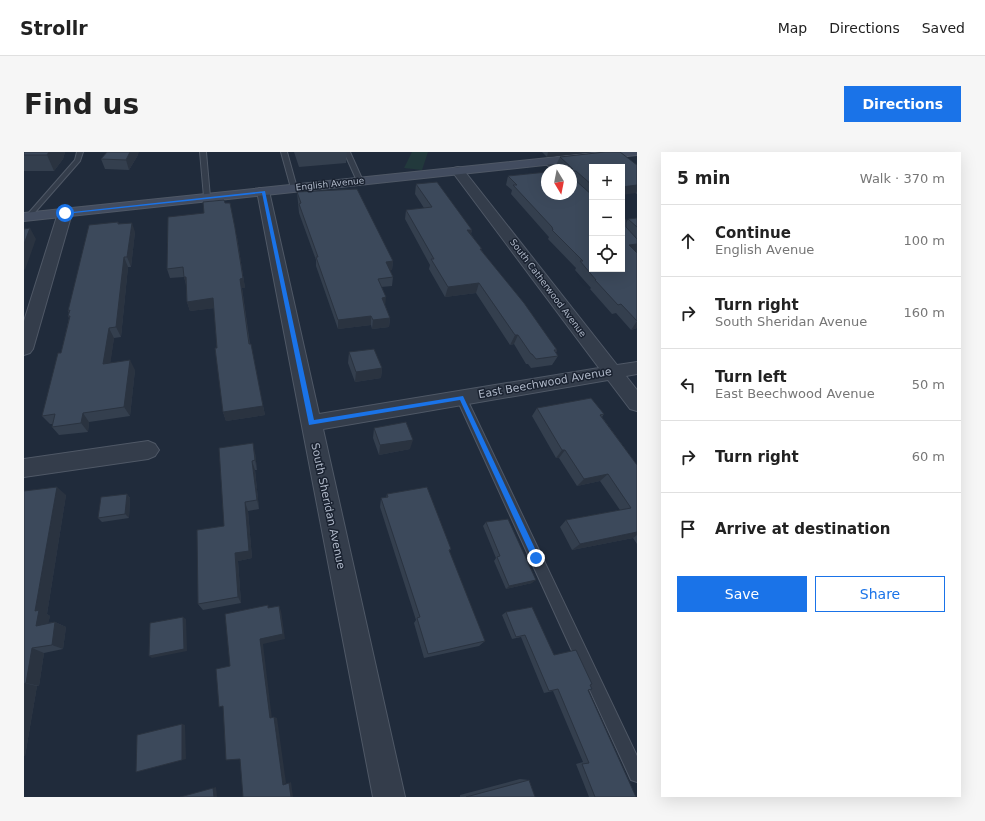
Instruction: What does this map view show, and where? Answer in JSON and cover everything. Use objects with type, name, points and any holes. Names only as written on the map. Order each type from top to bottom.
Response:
[{"type":"street","name":"English Avenue","points":[[564,164],[637,152]]},
{"type":"street","name":"English Avenue","points":[[26,217],[458,171],[541,167]]},
{"type":"street","name":"South Catherwood Avenue","points":[[458,171],[637,404]]},
{"type":"street","name":"South Sheridan Avenue","points":[[263,192],[389,797]]},
{"type":"street","points":[[24,349],[65,213]]},
{"type":"street","name":"East Beechwood Avenue","points":[[311,423],[637,368]]},
{"type":"street","points":[[24,468],[148,450]]},
{"type":"lane","points":[[26,217],[78,160],[80,152]]},
{"type":"lane","points":[[203,152],[207,198]]},
{"type":"lane","points":[[284,152],[294,188]]},
{"type":"lane","points":[[347,152],[360,181]]},
{"type":"lane","points":[[461,397],[637,774]]},
{"type":"green space","points":[[412,152],[428,152],[422,170],[404,168]]},
{"type":"building","points":[[24,152],[49,152],[47,155],[24,155]]},
{"type":"building","points":[[107,152],[130,152],[126,160],[101,159]]},
{"type":"building","points":[[605,152],[620,152],[637,165],[637,185],[625,187],[625,164],[589,164],[589,182],[577,172],[577,164],[568,164],[560,157]]},
{"type":"building","points":[[541,173],[541,200],[577,200],[577,182],[589,192],[589,272],[580,261],[583,261],[552,230],[552,227],[513,185],[517,185],[508,176]]},
{"type":"building","points":[[437,182],[472,230],[467,230],[482,249],[480,249],[524,303],[557,350],[554,350],[558,356],[536,359],[518,335],[515,335],[479,283],[448,287],[431,259],[434,259],[406,210],[432,207],[416,184]]},
{"type":"building","points":[[357,189],[393,261],[386,262],[393,277],[378,279],[386,297],[382,298],[390,318],[373,320],[371,316],[338,320],[299,204],[301,203],[297,192]]},
{"type":"building","points":[[224,200],[225,203],[230,203],[235,228],[243,278],[240,279],[249,344],[251,344],[263,406],[223,412],[215,348],[217,348],[213,298],[187,302],[186,277],[184,277],[183,267],[167,269],[168,217],[204,213],[203,202]]},
{"type":"building","points":[[637,218],[637,227],[628,219]]},
{"type":"building","points":[[626,219],[626,227],[637,239],[637,244],[629,245],[637,253],[637,321],[621,304],[618,305],[589,272],[625,272]]},
{"type":"building","points":[[118,222],[118,224],[132,223],[127,257],[124,257],[116,327],[109,328],[103,364],[130,360],[124,407],[83,413],[81,423],[52,427],[55,414],[42,416],[58,353],[61,353],[70,316],[68,316],[70,310],[68,311],[89,225]]},
{"type":"building","points":[[30,228],[24,244],[24,229]]},
{"type":"building","points":[[374,349],[382,368],[356,372],[349,352]]},
{"type":"building","points":[[591,398],[604,414],[600,415],[637,465],[637,532],[580,544],[566,520],[631,508],[608,474],[584,479],[565,450],[562,450],[537,408]]},
{"type":"building","points":[[406,422],[413,440],[380,445],[374,428]]},
{"type":"building","points":[[253,443],[255,460],[252,461],[257,500],[245,502],[249,551],[235,553],[238,597],[198,604],[197,530],[224,526],[219,448]]},
{"type":"building","points":[[57,487],[35,611],[39,610],[36,626],[55,622],[52,645],[32,648],[26,683],[24,684],[24,491]]},
{"type":"building","points":[[427,487],[451,549],[449,550],[485,641],[428,654],[417,618],[420,617],[381,498],[388,497],[387,494]]},
{"type":"building","points":[[127,494],[125,514],[98,518],[101,497]]},
{"type":"building","points":[[508,519],[536,580],[509,586],[497,557],[500,556],[486,522]]},
{"type":"building","points":[[268,605],[268,608],[279,606],[283,634],[260,639],[270,718],[274,717],[283,785],[289,783],[291,797],[243,797],[240,759],[226,760],[223,706],[219,707],[216,669],[230,666],[225,614]]},
{"type":"building","points":[[532,607],[554,655],[576,650],[592,684],[590,685],[592,689],[588,690],[636,797],[595,797],[582,764],[589,763],[558,689],[549,691],[525,635],[516,637],[506,612]]},
{"type":"building","points":[[183,617],[184,649],[149,656],[150,623]]},
{"type":"building","points":[[182,724],[182,760],[136,772],[137,735]]},
{"type":"building","points":[[529,780],[535,797],[466,797]]},
{"type":"building","points":[[213,788],[214,797],[180,797]]},
{"type":"route","points":[[65,213],[263,192],[311,423],[461,397],[536,558]]}]
